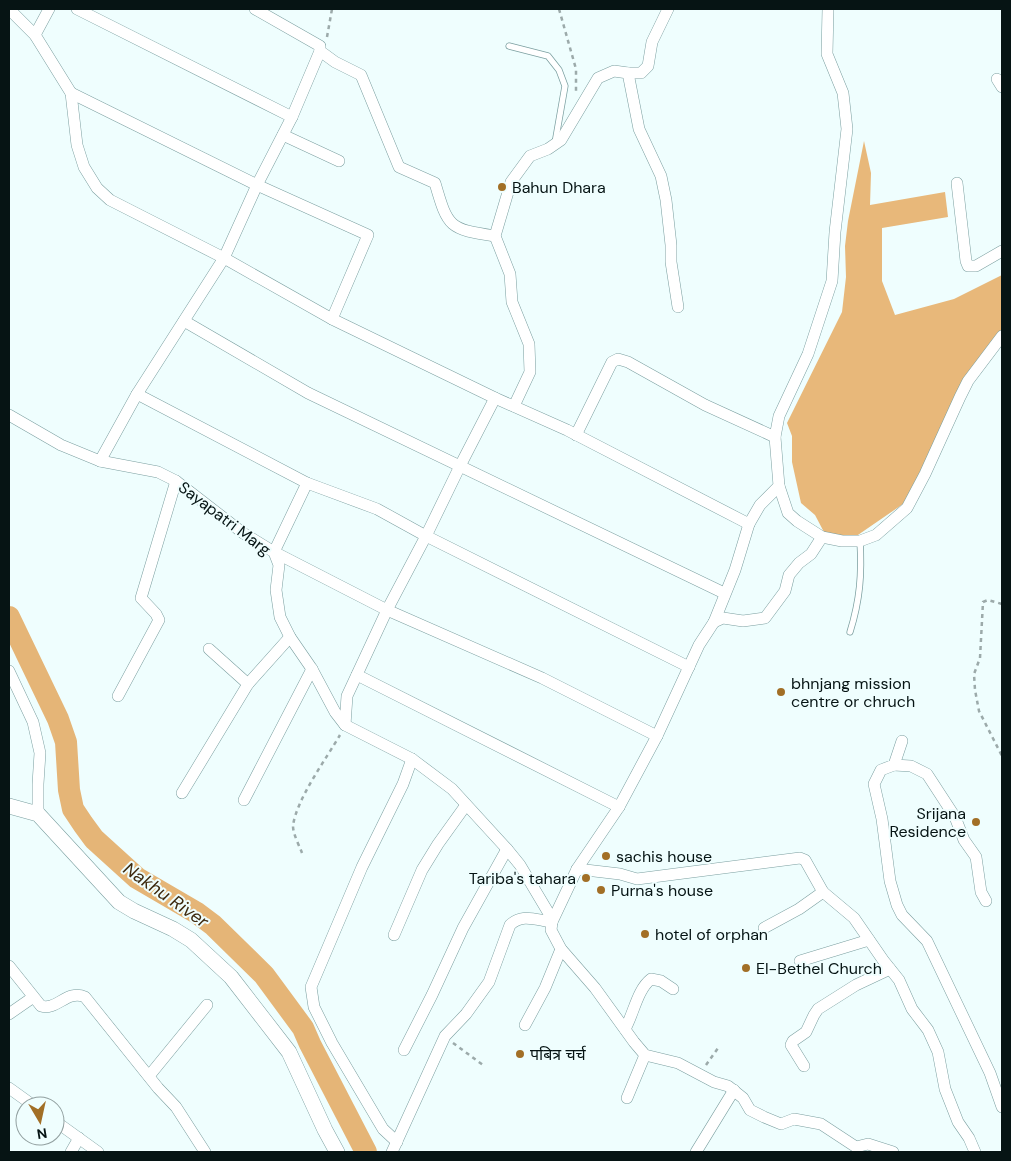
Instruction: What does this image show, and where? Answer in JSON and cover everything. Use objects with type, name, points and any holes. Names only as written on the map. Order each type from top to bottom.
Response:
[{"type":"street","points":[[9,9],[35,35],[71,92],[77,145],[84,167],[96,188],[110,200],[224,258],[332,319],[576,435],[749,524]]},
{"type":"street","points":[[35,35],[49,9]]},
{"type":"street","points":[[77,9],[292,117]]},
{"type":"street","points":[[255,9],[320,48],[335,62],[361,75],[399,168],[436,183],[444,213],[452,225],[469,232],[496,236]]},
{"type":"street","points":[[514,406],[530,372],[529,344],[512,302],[510,274],[496,236],[511,182],[530,156],[548,149],[561,140],[598,78],[614,71],[628,74],[641,73],[648,66],[652,42],[668,9]]},
{"type":"street","points":[[828,9],[826,54],[843,93],[847,129],[835,232],[832,281],[808,354],[779,416],[775,437],[779,486],[788,513],[822,537],[842,541],[860,541],[876,536],[907,508],[925,474],[968,381],[1002,336]]},
{"type":"street","points":[[100,461],[137,394],[224,258],[292,117],[320,48]]},
{"type":"street","points":[[628,74],[639,129],[661,176],[666,200],[671,245],[670,262],[678,308]]},
{"type":"street","points":[[71,92],[258,186],[368,235],[332,319]]},
{"type":"street","points":[[283,135],[339,161]]},
{"type":"street","points":[[957,183],[968,266],[976,266],[1002,251]]},
{"type":"street","points":[[184,321],[308,393],[724,594]]},
{"type":"street","points":[[576,435],[612,362],[618,359],[628,362],[705,405],[775,437]]},
{"type":"street","points":[[137,394],[307,483],[376,510],[689,667]]},
{"type":"street","points":[[345,725],[347,696],[387,610],[495,398]]},
{"type":"street","name":"Sayapatri Marg","points":[[9,415],[61,445],[100,461],[158,472],[176,481],[243,533],[274,552],[279,565],[276,590],[280,617],[290,638],[312,669],[335,712],[345,725],[412,759],[452,789],[520,866],[548,912],[551,926],[562,949],[595,988],[634,1042],[646,1055]]},
{"type":"street","points":[[118,696],[159,620],[141,598],[176,481]]},
{"type":"street","points":[[307,483],[274,552],[387,610],[542,678],[657,736]]},
{"type":"street","points":[[394,1147],[445,1036],[466,1014],[489,982],[510,925],[523,917],[551,926],[577,870],[618,807],[657,736],[699,645],[714,622],[735,570],[749,524],[760,506],[779,486]]},
{"type":"street","points":[[714,622],[723,618],[743,620],[765,618],[784,591],[789,575],[798,563],[811,554],[822,537]]},
{"type":"street","points":[[182,793],[248,684],[290,638]]},
{"type":"street","points":[[209,649],[248,684]]},
{"type":"street","points":[[244,800],[312,669]]},
{"type":"street","points":[[9,671],[33,722],[40,753],[38,814]]},
{"type":"street","points":[[357,675],[618,807]]},
{"type":"street","points":[[894,765],[902,741]]},
{"type":"street","points":[[394,1147],[332,1043],[314,1007],[311,987],[362,867],[403,784],[412,759]]},
{"type":"street","points":[[986,901],[981,892],[976,857],[964,840],[955,817],[926,774],[911,766],[894,765],[881,770],[874,784],[882,819],[893,895],[902,915],[927,941],[990,1073],[1002,1107]]},
{"type":"street","points":[[394,935],[422,870],[466,805]]},
{"type":"street","points":[[9,806],[38,814],[120,902],[134,911],[173,928],[191,940],[231,977],[289,1052],[337,1152]]},
{"type":"street","points":[[404,1050],[463,928],[507,850]]},
{"type":"street","points":[[577,870],[620,874],[637,879],[800,858],[805,860],[823,892],[854,918],[899,980],[912,1010],[928,1030],[938,1052],[945,1089],[958,1122],[969,1138],[975,1152]]},
{"type":"street","points":[[764,928],[799,909],[823,892]]},
{"type":"street","points":[[800,961],[869,940]]},
{"type":"street","points":[[524,1024],[545,988],[562,949]]},
{"type":"street","points":[[9,966],[32,998],[41,1006],[46,1008],[72,995],[79,994],[85,997],[176,1107],[205,1152]]},
{"type":"street","points":[[804,1066],[791,1045],[793,1041],[806,1032],[818,1008],[856,985],[890,969]]},
{"type":"street","points":[[625,1029],[631,1019],[643,986],[651,979],[661,981],[672,989]]},
{"type":"street","points":[[9,1014],[32,998]]},
{"type":"street","points":[[149,1076],[207,1005]]},
{"type":"street","points":[[627,1098],[646,1055],[678,1063],[714,1082],[728,1086],[743,1098],[750,1110],[764,1117],[782,1124],[794,1119],[821,1124],[855,1150],[868,1144],[893,1152]]},
{"type":"street","points":[[9,1088],[20,1096]]},
{"type":"street","points":[[696,1152],[734,1090]]},
{"type":"street","points":[[65,1128],[98,1152]]},
{"type":"street","points":[[71,1152],[79,1138]]},
{"type":"lane","points":[[509,46],[548,56],[559,70],[565,86],[554,145]]},
{"type":"lane","points":[[850,632],[858,607],[862,568],[860,541]]},
{"type":"path","points":[[320,48],[328,35],[332,9]]},
{"type":"path","points":[[559,9],[576,69],[577,115]]},
{"type":"path","points":[[1002,604],[988,600],[983,602],[981,609],[982,635],[980,658],[974,674],[979,711],[1002,756]]},
{"type":"path","points":[[302,852],[293,828],[299,809],[345,725]]},
{"type":"path","points":[[445,1036],[483,1066]]},
{"type":"path","points":[[699,1074],[718,1048],[717,1046]]},
{"type":"shaded area","points":[[864,141],[871,173],[870,205],[945,192],[948,217],[882,228],[882,281],[895,315],[954,299],[1002,275],[1002,330],[903,504],[855,537],[825,534],[815,515],[801,503],[792,462],[792,436],[787,423],[842,312],[846,277],[845,246],[848,221]]},
{"type":"waterway","name":"Nakhu River","points":[[9,617],[58,719],[66,742],[69,790],[73,809],[83,824],[94,839],[137,878],[197,913],[213,925],[264,975],[303,1028],[366,1152]]},
{"type":"place","name":"Bahun Dhara","points":[[502,187]]},
{"type":"place","name":"bhnjang mission centre or chruch","points":[[781,692]]},
{"type":"place","name":"Srijana Residence","points":[[976,822]]},
{"type":"place","name":"sachis house","points":[[606,856]]},
{"type":"place","name":"Tariba's tahara","points":[[586,878]]},
{"type":"place","name":"Purna's house","points":[[601,890]]},
{"type":"place","name":"hotel of orphan","points":[[645,934]]},
{"type":"place","name":"El-Bethel Church","points":[[746,968]]},
{"type":"place","name":"पबित्र चर्च","points":[[520,1054]]}]
